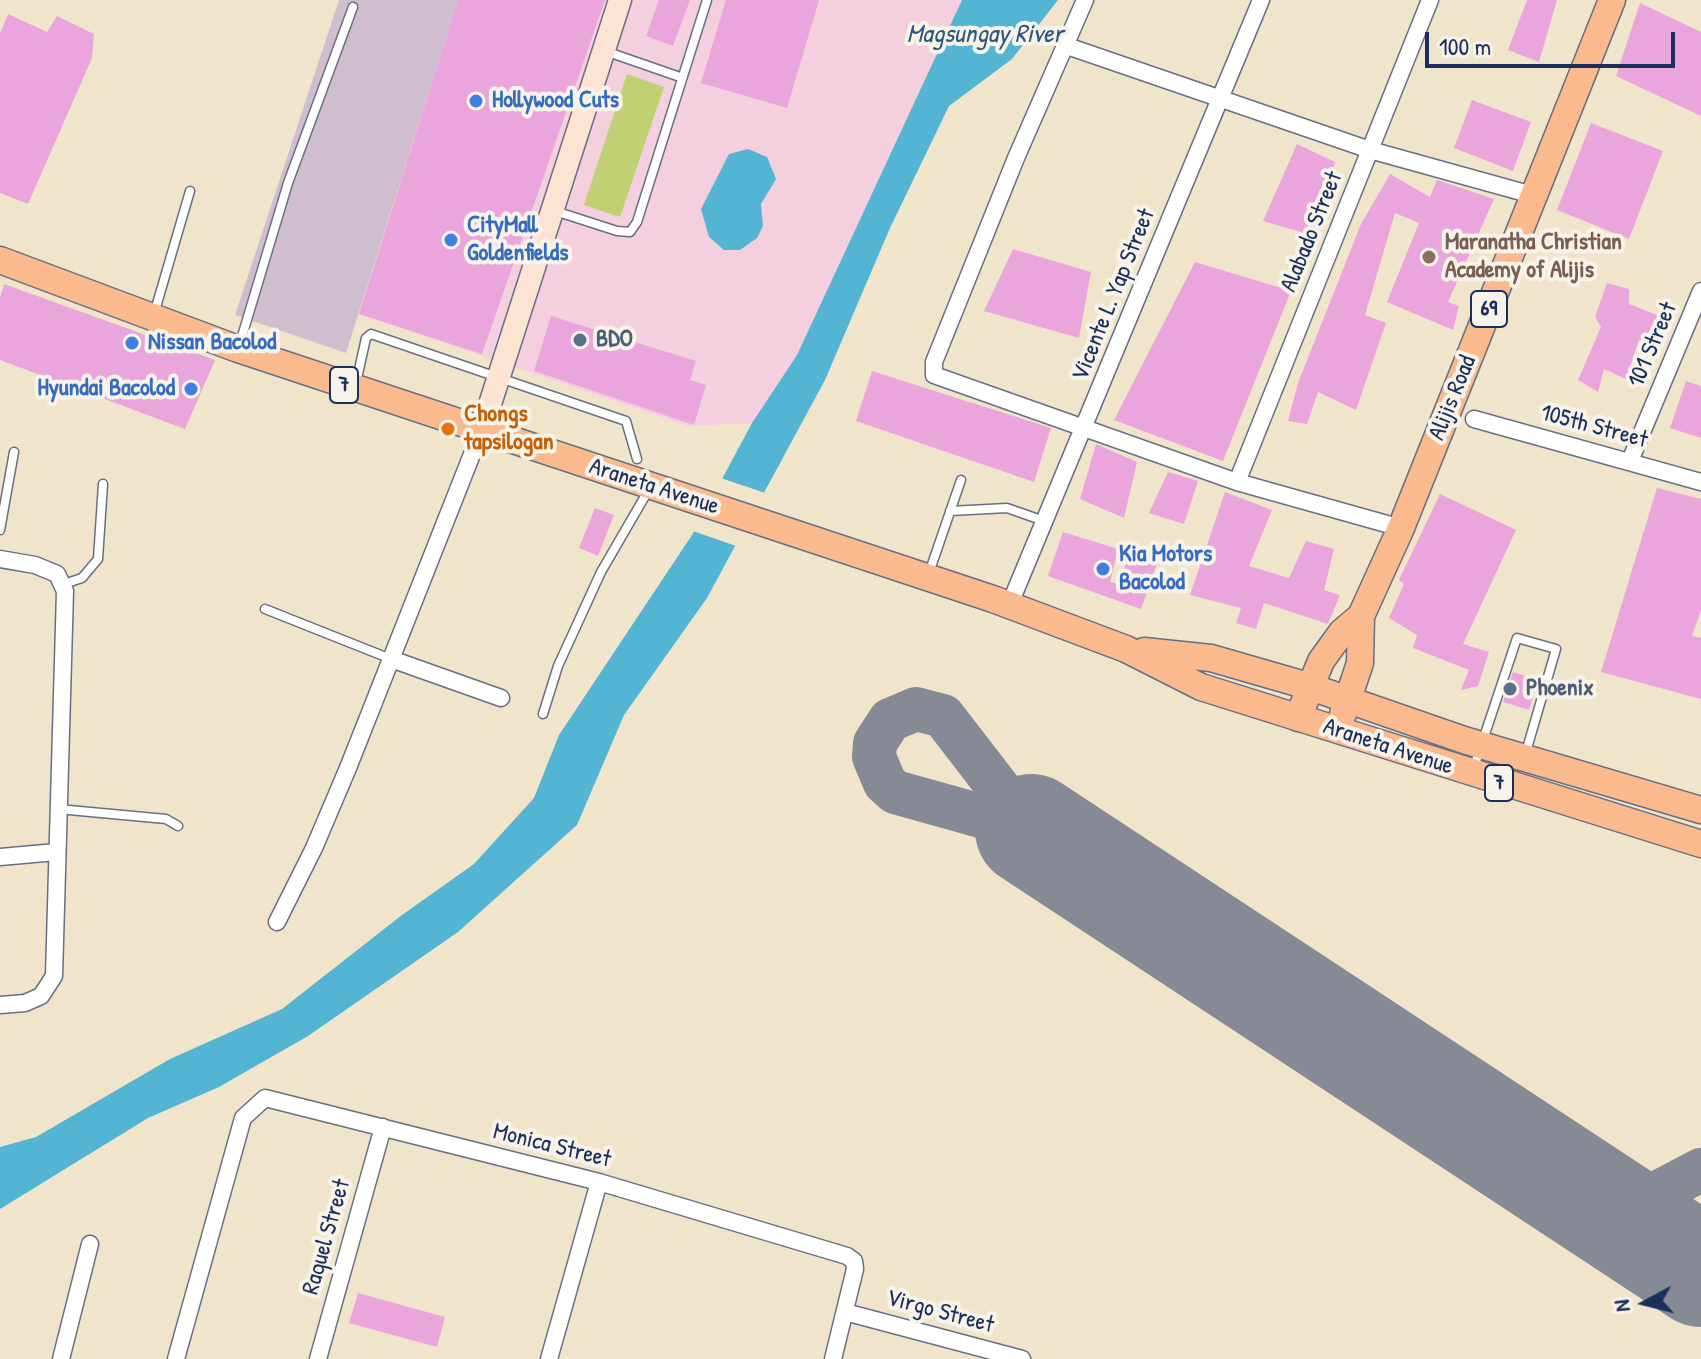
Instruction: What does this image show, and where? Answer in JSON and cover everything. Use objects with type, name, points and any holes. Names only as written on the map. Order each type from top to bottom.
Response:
[{"type":"main road","name":"Alijis Road","points":[[1298,718],[1308,686],[1330,646],[1361,616],[1401,528],[1612,0]]},
{"type":"main road","name":"Araneta Avenue","points":[[0,260],[238,349],[1009,606],[1126,649],[1201,687],[1471,775],[1694,842]]},
{"type":"main road","name":"Alijis Road","points":[[1337,732],[1360,663],[1361,616]]},
{"type":"main road","name":"Araneta Avenue","points":[[1126,649],[1211,658],[1308,686],[1524,759],[1700,807]]},
{"type":"street","points":[[277,922],[314,848],[482,429],[620,0]]},
{"type":"street","points":[[1085,0],[1016,158],[933,369],[939,379],[1237,482],[1401,528]]},
{"type":"street","name":"Vicente L. Yap Street","points":[[1009,606],[1261,0]]},
{"type":"street","name":"Alabado Street","points":[[1237,482],[1430,0]]},
{"type":"street","points":[[1067,46],[1370,150],[1536,196]]},
{"type":"street","name":"101 Street","points":[[1630,461],[1701,291]]},
{"type":"street","name":"105th Street","points":[[1474,419],[1701,482]]},
{"type":"street","points":[[0,559],[43,568],[57,574],[64,584],[54,976],[41,996],[25,1003],[0,1005]]},
{"type":"street","points":[[391,659],[501,698]]},
{"type":"street","points":[[1694,842],[1700,807]]},
{"type":"street","points":[[0,857],[56,852]]},
{"type":"street","name":"Monica Street","points":[[176,1359],[243,1118],[251,1107],[265,1098],[599,1182],[746,1224],[854,1261],[845,1312]]},
{"type":"street","name":"Raquel Street","points":[[318,1359],[383,1127]]},
{"type":"street","points":[[549,1359],[599,1182]]},
{"type":"street","points":[[61,1359],[90,1244]]},
{"type":"street","points":[[833,1359],[845,1312]]},
{"type":"street","name":"Virgo Street","points":[[845,1312],[1022,1359]]},
{"type":"lane","points":[[553,210],[617,231],[630,232],[637,222],[680,77],[707,0]]},
{"type":"lane","points":[[238,349],[288,183],[353,7]]},
{"type":"lane","points":[[604,51],[680,77]]},
{"type":"lane","points":[[153,318],[190,191]]},
{"type":"lane","points":[[355,389],[366,338],[371,334],[626,421],[637,459]]},
{"type":"lane","points":[[0,530],[14,452]]},
{"type":"lane","points":[[927,578],[961,480]]},
{"type":"lane","points":[[64,584],[82,578],[98,559],[103,484]]},
{"type":"lane","points":[[543,714],[558,666],[601,572],[650,487]]},
{"type":"lane","points":[[950,511],[1007,508],[1044,521]]},
{"type":"lane","points":[[265,609],[391,659]]},
{"type":"lane","points":[[1471,775],[1484,746],[1517,638],[1556,649],[1524,759]]},
{"type":"lane","points":[[57,809],[166,819],[178,826]]},
{"type":"shaded area","points":[[339,0],[458,0],[346,353],[235,315]]},
{"type":"shaded area","points":[[458,0],[962,0],[797,355],[752,423],[688,426],[359,314]]},
{"type":"green space","points":[[627,74],[664,87],[620,217],[584,205]]},
{"type":"water","name":"Magsungay River","points":[[962,0],[1058,0],[1012,59],[949,106],[890,228],[825,380],[707,598],[624,715],[577,825],[458,932],[308,1036],[219,1087],[148,1118],[0,1209],[0,1147],[36,1137],[170,1059],[282,1009],[402,915],[474,864],[534,798],[559,735],[692,535],[752,423],[797,355]]},
{"type":"water","points":[[748,149],[767,157],[776,179],[761,204],[763,226],[757,238],[740,250],[724,250],[709,237],[701,209],[729,154]]},
{"type":"pier","points":[[718,477],[768,494],[739,547],[690,530]]},
{"type":"building","name":"CityMall Goldenfields","points":[[458,0],[605,0],[482,354],[359,314]]},
{"type":"building","points":[[659,0],[690,0],[673,46],[646,36]]},
{"type":"building","points":[[726,0],[819,0],[787,108],[701,83]]},
{"type":"building","points":[[1527,0],[1557,0],[1539,62],[1508,50]]},
{"type":"building","points":[[1640,3],[1701,32],[1701,116],[1616,76]]},
{"type":"building","points":[[8,14],[47,32],[57,16],[94,34],[92,58],[28,204],[0,193],[0,34]]},
{"type":"building","points":[[1472,100],[1531,122],[1513,171],[1454,148]]},
{"type":"building","points":[[1591,123],[1663,151],[1629,239],[1557,210]]},
{"type":"building","points":[[1297,144],[1335,162],[1314,236],[1263,221]]},
{"type":"building","points":[[1390,174],[1430,197],[1437,180],[1494,199],[1448,302],[1459,306],[1453,330],[1387,302],[1419,223],[1395,213],[1365,315],[1386,323],[1356,410],[1318,392],[1307,424],[1288,421],[1298,383],[1361,224]]},
{"type":"building","points":[[1013,249],[1091,272],[1079,338],[984,311]]},
{"type":"building","points":[[1195,262],[1291,291],[1223,461],[1114,420]]},
{"type":"building","points":[[1607,283],[1629,289],[1629,304],[1665,318],[1658,341],[1639,340],[1626,379],[1604,369],[1598,392],[1578,380],[1601,327],[1595,317]]},
{"type":"building","points":[[4,284],[215,360],[185,429],[0,360],[0,298]]},
{"type":"building","points":[[551,316],[696,361],[690,380],[706,385],[694,425],[534,371]]},
{"type":"building","points":[[872,371],[1051,428],[1034,482],[856,421]]},
{"type":"building","points":[[1686,381],[1701,386],[1701,438],[1670,428]]},
{"type":"building","points":[[1096,444],[1137,462],[1124,518],[1080,499]]},
{"type":"building","points":[[1168,472],[1198,481],[1184,524],[1149,513]]},
{"type":"building","points":[[1657,488],[1701,499],[1701,610],[1692,636],[1701,638],[1701,699],[1601,672]]},
{"type":"building","points":[[1225,492],[1272,510],[1249,566],[1289,578],[1306,541],[1334,549],[1324,590],[1340,595],[1328,624],[1264,603],[1256,629],[1236,623],[1241,608],[1190,595]]},
{"type":"building","points":[[1440,494],[1516,530],[1463,644],[1489,652],[1478,686],[1461,690],[1469,670],[1413,648],[1417,635],[1389,618],[1404,584],[1399,580]]},
{"type":"building","points":[[595,508],[614,515],[598,556],[579,548]]},
{"type":"building","name":"Kia Motors Bacolod","points":[[1063,532],[1118,549],[1110,582],[1117,584],[1131,553],[1158,561],[1141,609],[1048,576]]},
{"type":"building","points":[[1513,672],[1538,680],[1529,710],[1503,702]]},
{"type":"building","points":[[358,1293],[445,1317],[437,1347],[349,1323]]},
{"type":"taxiway","points":[[916,709],[943,716],[1031,830],[895,792],[885,783],[874,757],[875,743],[890,720],[916,709]]},
{"type":"taxiway","points":[[1615,1215],[1701,1170]]},
{"type":"runway","points":[[1031,830],[1701,1271]]},
{"type":"place","name":"Hollywood Cuts","points":[[476,101]]},
{"type":"place","name":"CityMall Goldenfields","points":[[451,240]]},
{"type":"place","name":"Maranatha Christian Academy of Alijis","points":[[1429,257]]},
{"type":"place","name":"BDO","points":[[580,340]]},
{"type":"place","name":"Nissan Bacolod","points":[[132,343]]},
{"type":"place","name":"Hyundai Bacolod","points":[[191,389]]},
{"type":"place","name":"Chongs tapsilogan","points":[[448,429]]},
{"type":"place","name":"Kia Motors Bacolod","points":[[1103,569]]},
{"type":"place","name":"Phoenix","points":[[1510,689]]}]
